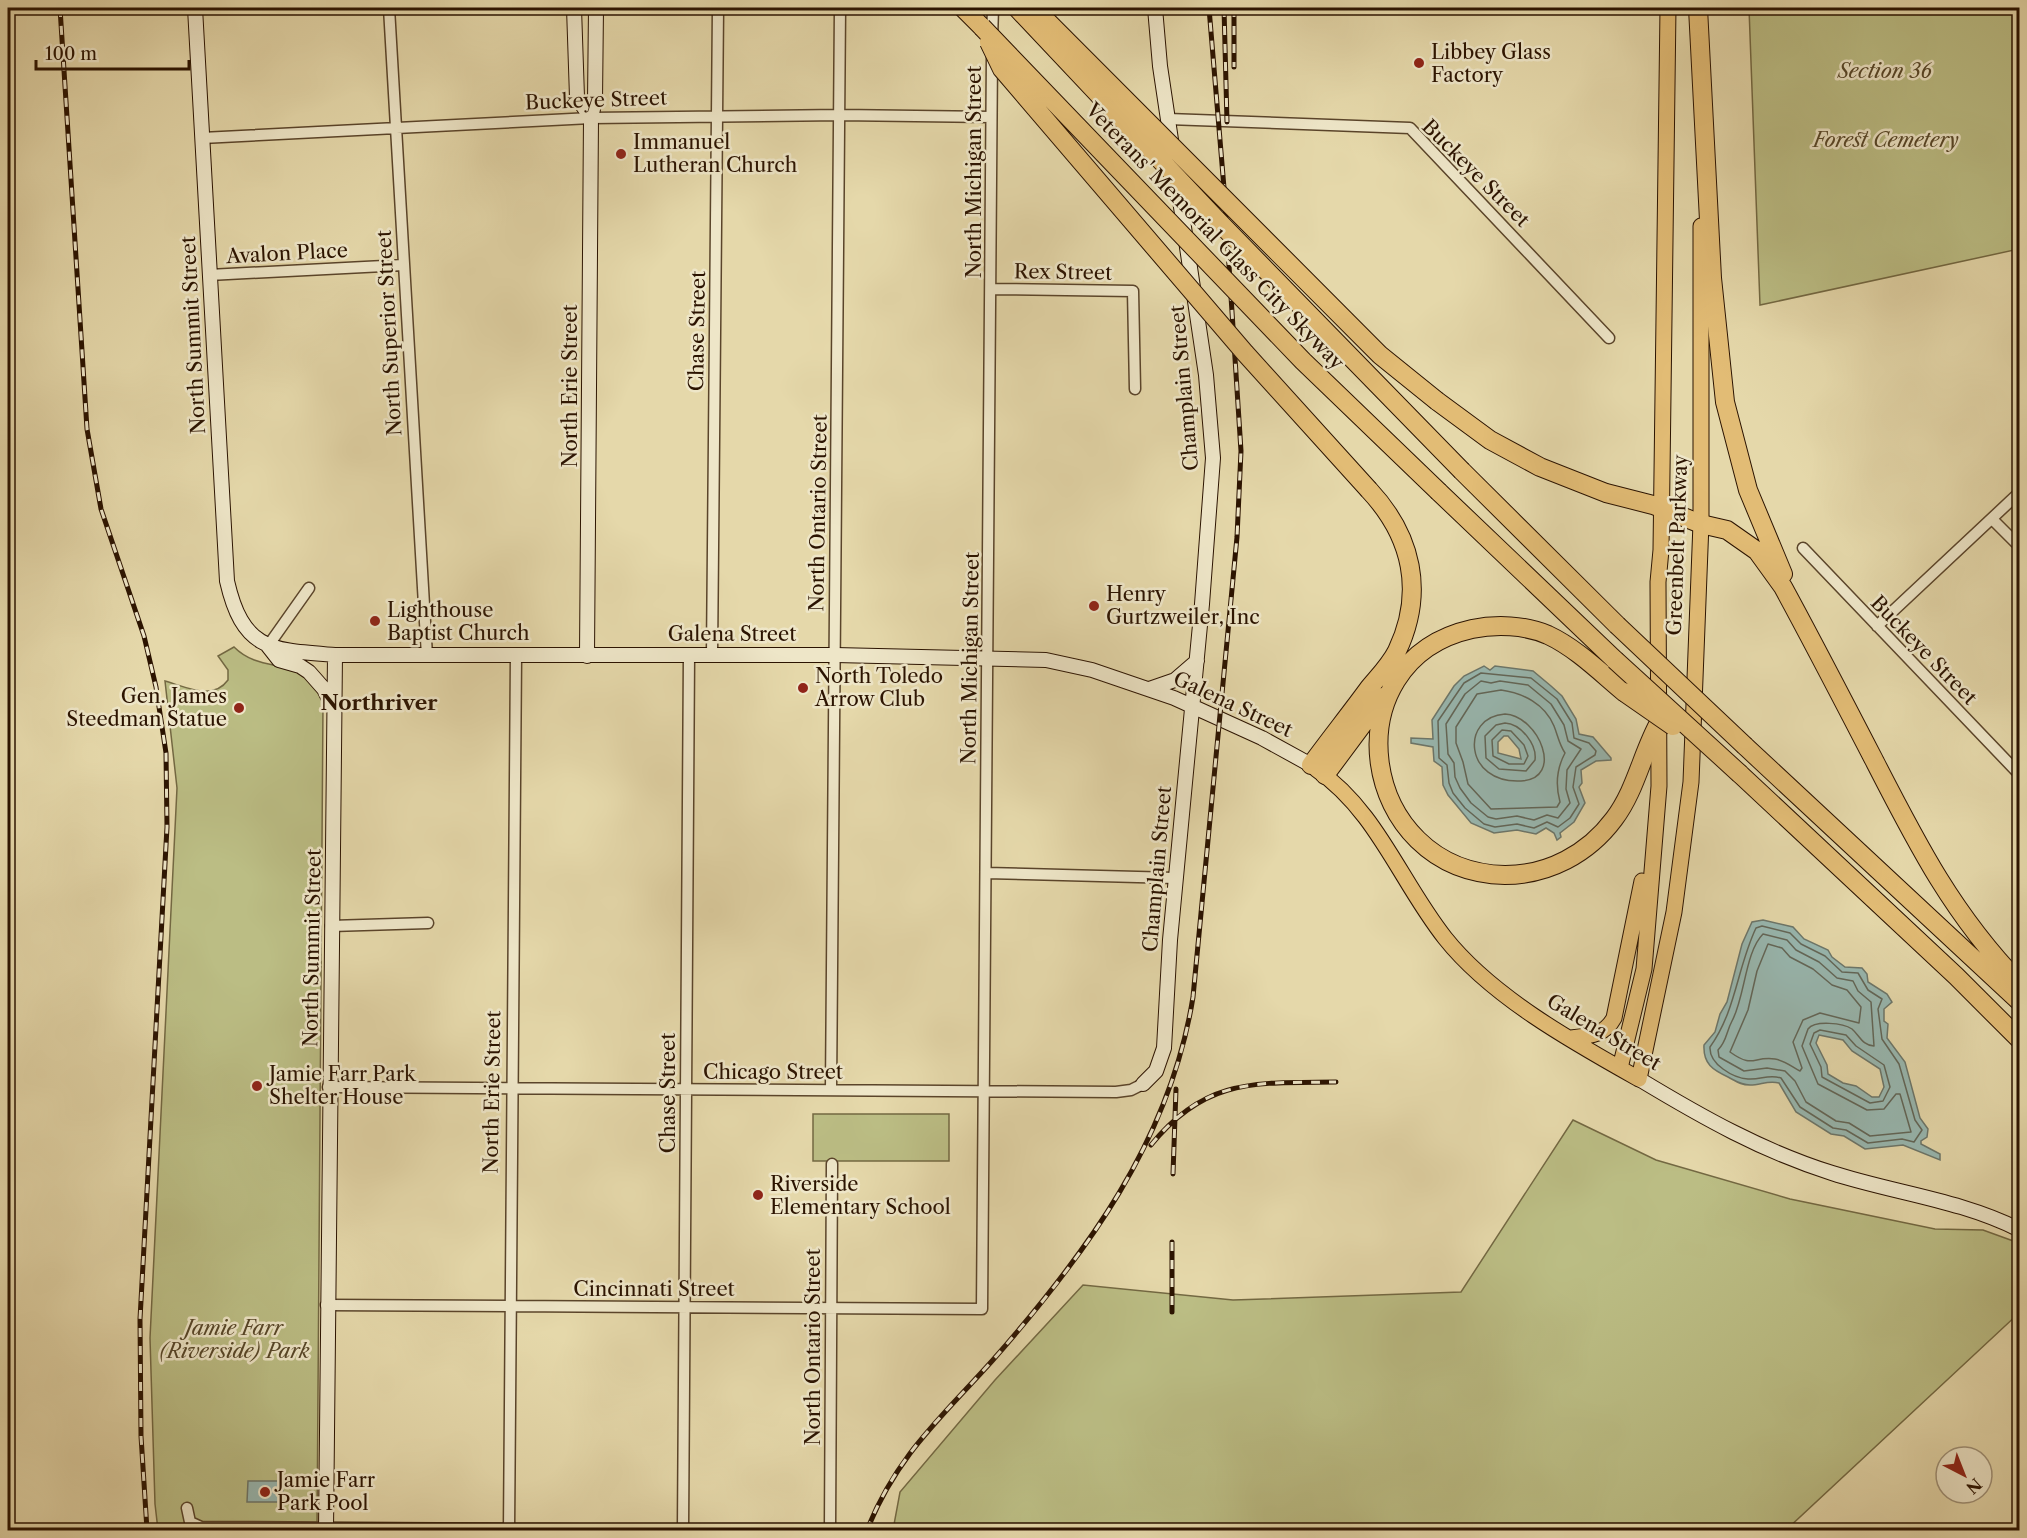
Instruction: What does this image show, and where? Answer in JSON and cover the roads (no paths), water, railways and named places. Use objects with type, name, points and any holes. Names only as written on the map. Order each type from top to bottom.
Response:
[{"type":"highway","name":"Veterans' Memorial Glass City Skyway","points":[[963,8],[1304,361],[1615,660],[1740,774]]},
{"type":"highway","name":"Veterans' Memorial Glass City Skyway","points":[[1017,8],[1216,219],[1462,471],[1617,625],[2019,1002]]},
{"type":"highway","points":[[1034,8],[1380,355],[1437,401],[1490,440],[1540,467],[1606,493],[1727,530],[1757,551],[1783,587],[1902,815],[1954,906],[1982,944],[2019,984]]},
{"type":"highway","points":[[1697,8],[1713,289],[1725,402],[1748,490],[1818,652]]},
{"type":"highway","points":[[982,27],[1002,69],[1245,353],[1389,512],[1403,537],[1411,578],[1407,618],[1401,640],[1388,665],[1318,770]]},
{"type":"highway","points":[[1318,770],[1422,654],[1453,635],[1484,627],[1510,626],[1547,634],[1740,774],[1956,976],[2019,1040]]},
{"type":"highway","points":[[1394,683],[1382,712],[1378,733],[1382,774],[1393,806],[1404,826],[1434,854],[1451,864],[1478,872],[1514,875],[1532,873],[1567,860],[1589,846],[1613,821],[1623,806],[1647,745],[1660,721]]},
{"type":"main road","name":"North Summit Street","points":[[195,8],[208,275],[227,581],[239,619],[279,660],[300,666],[318,680],[335,713]]},
{"type":"main road","name":"North Erie Street","points":[[574,8],[577,96],[591,118]]},
{"type":"main road","name":"North Erie Street","points":[[587,656],[591,118],[595,100],[596,8]]},
{"type":"main road","name":"Champlain Street","points":[[1143,1083],[1156,1071],[1164,1048],[1175,878],[1197,661],[1213,458],[1206,375],[1169,126],[1155,8]]},
{"type":"main road","name":"Greenbelt Parkway","points":[[1620,1068],[1644,969],[1659,786],[1658,582],[1668,8]]},
{"type":"main road","name":"Greenbelt Parkway","points":[[1639,1079],[1674,912],[1691,782],[1701,523],[1702,280],[1697,8]]},
{"type":"main road","name":"Galena Street","points":[[267,646],[284,651],[334,655],[988,658],[1060,662],[1149,689],[1262,738],[1318,770],[1348,796],[1370,822],[1428,913],[1460,956],[1501,993],[1571,1038],[1639,1079],[1772,1153],[1833,1174],[1986,1214],[2019,1230]]},
{"type":"main road","name":"North Summit Street","points":[[326,1529],[326,1305],[334,655]]},
{"type":"main road","points":[[1149,689],[1175,680],[1197,661]]},
{"type":"main road","points":[[1571,1038],[1599,1034],[1609,1027],[1614,1018],[1633,937],[1659,786]]},
{"type":"street","name":"North Superior Street","points":[[389,8],[427,656]]},
{"type":"street","name":"Chase Street","points":[[712,655],[718,8]]},
{"type":"street","name":"North Ontario Street","points":[[831,1090],[840,8]]},
{"type":"street","name":"North Michigan Street","points":[[982,1309],[993,8]]},
{"type":"street","name":"Buckeye Street","points":[[202,138],[396,126],[591,118],[717,115],[991,117]]},
{"type":"street","name":"Buckeye Street","points":[[1169,126],[1410,128],[1609,338]]},
{"type":"street","name":"Avalon Place","points":[[208,275],[403,265]]},
{"type":"street","name":"Rex Street","points":[[992,289],[1133,291],[1135,389]]},
{"type":"street","points":[[1877,626],[2019,492]]},
{"type":"street","points":[[1992,519],[2019,548]]},
{"type":"street","name":"Buckeye Street","points":[[1803,548],[2019,776]]},
{"type":"street","points":[[267,646],[309,588]]},
{"type":"street","name":"North Erie Street","points":[[509,1530],[516,655]]},
{"type":"street","name":"Chase Street","points":[[683,1530],[689,655]]},
{"type":"street","points":[[986,873],[1175,878]]},
{"type":"street","points":[[332,926],[428,923]]},
{"type":"street","name":"Chicago Street","points":[[328,1087],[985,1093],[1116,1092],[1131,1090],[1143,1083]]},
{"type":"street","name":"North Ontario Street","points":[[830,1530],[832,1164]]},
{"type":"street","name":"Cincinnati Street","points":[[326,1305],[982,1309]]},
{"type":"street","points":[[186,1508],[190,1522],[201,1527],[659,1530]]},
{"type":"water","points":[[1484,666],[1490,670],[1495,666],[1533,671],[1562,696],[1576,719],[1579,734],[1593,737],[1611,758],[1611,760],[1596,761],[1581,770],[1582,783],[1579,787],[1585,803],[1574,822],[1560,833],[1561,837],[1557,840],[1554,833],[1546,828],[1536,834],[1517,830],[1494,833],[1471,823],[1448,795],[1443,785],[1442,767],[1434,761],[1433,747],[1411,743],[1411,738],[1433,739],[1432,720],[1454,686],[1464,676]],"holes":[[[1504,736],[1508,736],[1519,749],[1521,759],[1498,753],[1498,742]]]},
{"type":"water","points":[[1763,920],[1793,927],[1804,939],[1828,950],[1832,957],[1845,967],[1862,968],[1867,974],[1868,982],[1887,994],[1892,1002],[1884,1009],[1884,1021],[1888,1024],[1887,1038],[1905,1062],[1920,1118],[1928,1129],[1927,1137],[1921,1141],[1921,1144],[1940,1154],[1940,1160],[1903,1145],[1865,1149],[1844,1136],[1831,1134],[1796,1112],[1779,1083],[1743,1084],[1710,1066],[1705,1057],[1704,1045],[1715,1032],[1720,1014],[1727,1002],[1742,944],[1752,922]],"holes":[[[1819,1035],[1843,1040],[1852,1051],[1880,1069],[1884,1087],[1879,1097],[1872,1097],[1856,1086],[1843,1083],[1828,1074],[1827,1065],[1816,1043]]]},
{"type":"water","name":"Jamie Farr Park Pool","points":[[248,1481],[283,1481],[283,1502],[247,1502]]},
{"type":"railway","points":[[60,8],[87,429],[101,509],[144,636],[156,687],[166,753],[167,827],[140,1319],[141,1436],[147,1530]]},
{"type":"railway","points":[[867,1530],[892,1480],[921,1439],[1027,1321],[1091,1237],[1144,1147],[1165,1100],[1182,1050],[1193,997],[1237,537],[1241,451],[1224,188],[1209,8]]},
{"type":"railway","points":[[1224,8],[1227,122]]},
{"type":"railway","points":[[1234,8],[1234,67]]},
{"type":"railway","points":[[1151,1145],[1172,1123],[1192,1107],[1213,1095],[1257,1084],[1336,1082]]},
{"type":"railway","points":[[1173,1174],[1176,1089]]},
{"type":"railway","points":[[1172,1242],[1172,1312]]},
{"type":"place","name":"Libbey Glass Factory","points":[[1419,63]]},
{"type":"place","name":"Immanuel Lutheran Church","points":[[621,154]]},
{"type":"place","name":"Henry Gurtzweiler, Inc","points":[[1094,606]]},
{"type":"place","name":"Lighthouse Baptist Church","points":[[375,621]]},
{"type":"place","name":"North Toledo Arrow Club","points":[[803,688]]},
{"type":"place","name":"Gen. James Steedman Statue","points":[[239,708]]},
{"type":"place","name":"Jamie Farr Park Shelter House","points":[[257,1086]]},
{"type":"place","name":"Riverside Elementary School","points":[[758,1195]]},
{"type":"place","name":"Jamie Farr Park Pool","points":[[265,1492]]},
{"type":"district","name":"Northriver","points":[[379,703]]},
{"type":"park label","name":"Section 36","points":[[1885,71]]},
{"type":"park label","name":"Forest Cemetery","points":[[1886,140]]},
{"type":"park label","name":"Jamie Farr (Riverside) Park","points":[[234,1340]]}]
